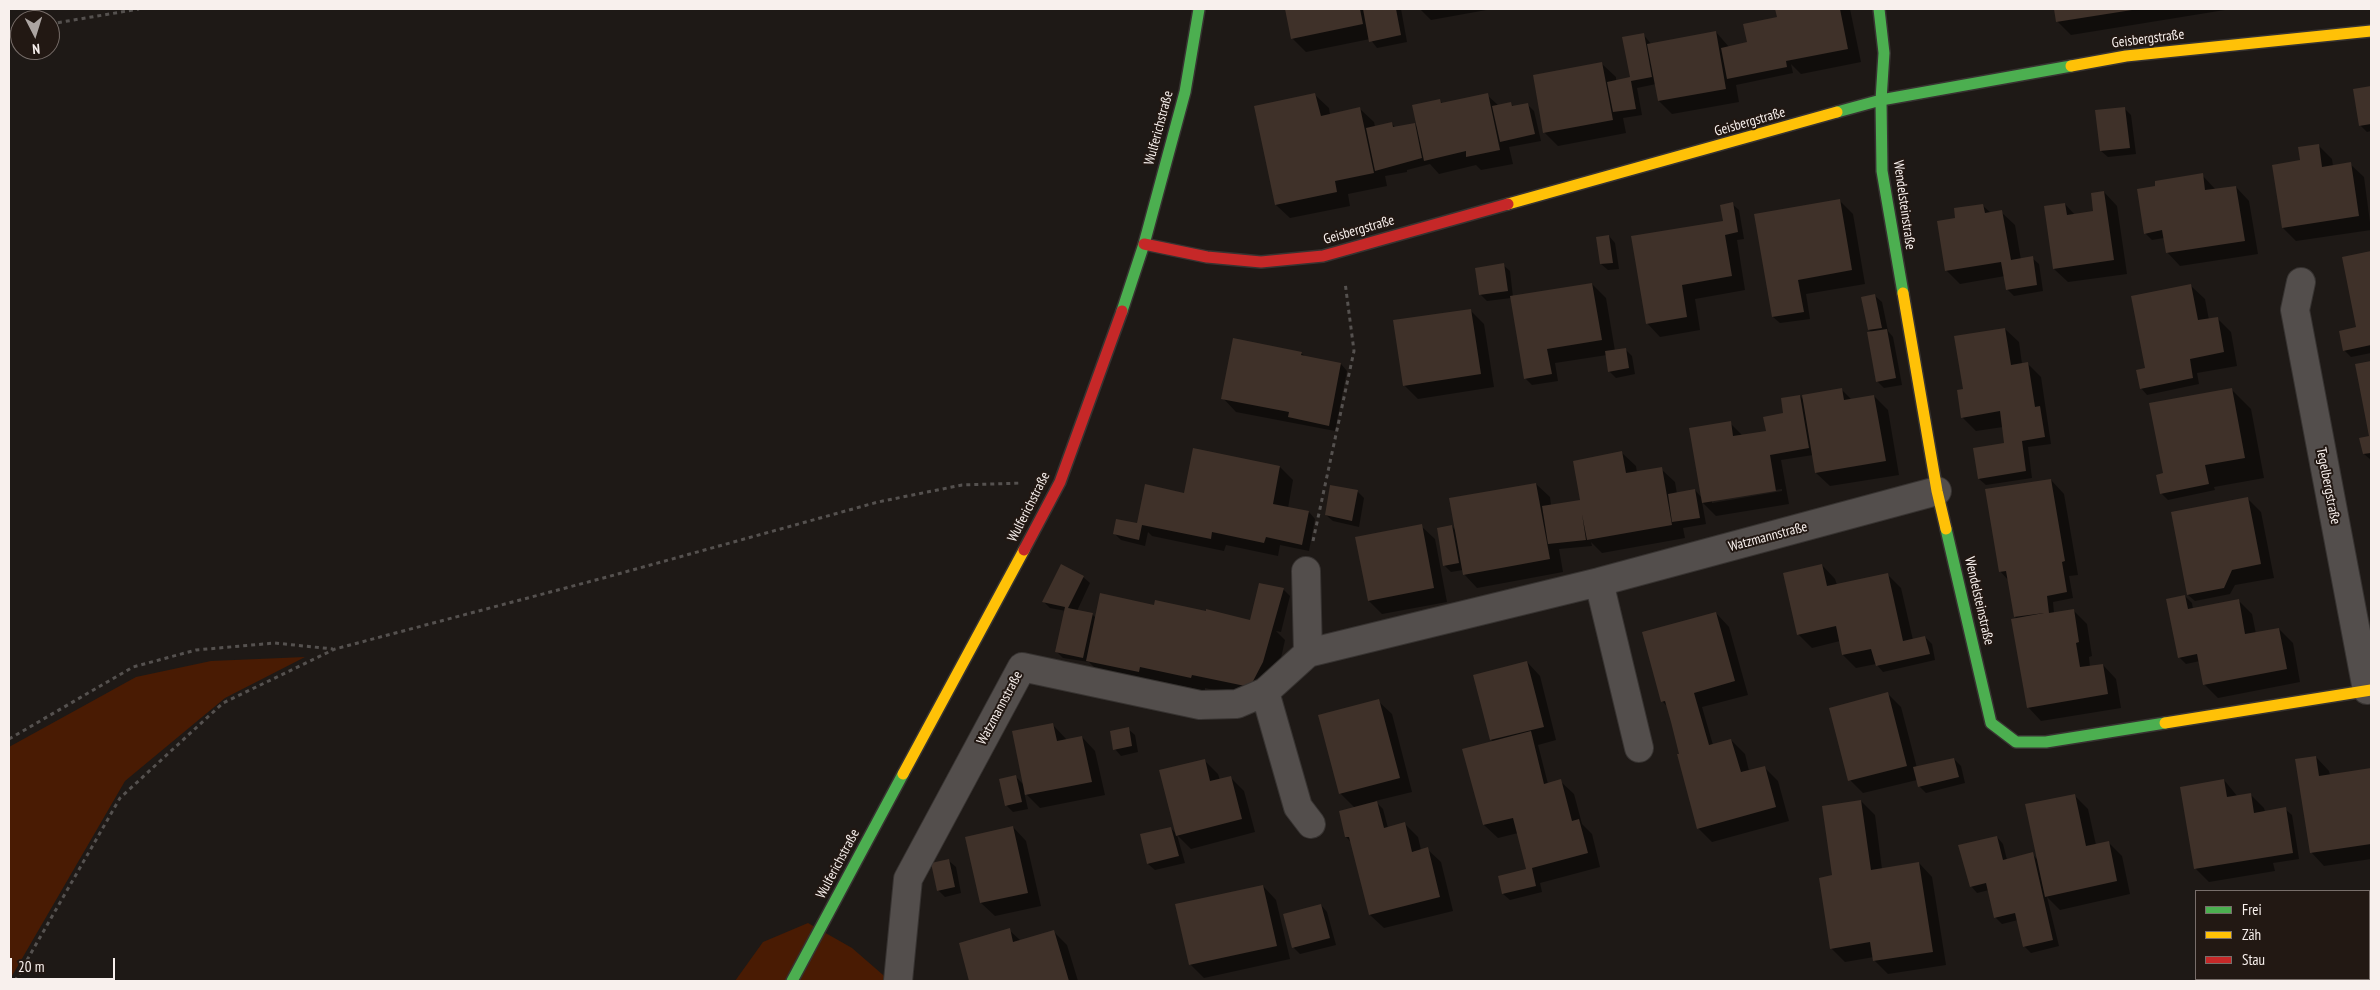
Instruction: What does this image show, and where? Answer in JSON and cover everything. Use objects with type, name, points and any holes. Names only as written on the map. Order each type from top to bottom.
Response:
[{"type":"street","name":"Wulferichstraße","points":[[792,981],[1060,482],[1112,342],[1144,244],[1185,92],[1199,9]]},
{"type":"street","name":"Wendelsteinstraße","points":[[1879,9],[1884,53],[1881,100],[1882,171],[1937,492],[1991,723],[2016,742],[2046,742],[2369,690]]},
{"type":"street","name":"Geisbergstraße","points":[[1144,244],[1207,257],[1261,262],[1322,256],[1881,100],[2126,56],[2371,31]]},
{"type":"street","name":"Tegelbergstraße","points":[[2302,282],[2295,310],[2369,690]]},
{"type":"street","name":"Watzmannstraße","points":[[898,981],[908,879],[1022,667],[1200,704],[1237,704],[1265,692],[1308,653],[1599,582],[1937,492]]},
{"type":"street","points":[[1306,571],[1308,653]]},
{"type":"street","points":[[1599,582],[1639,748]]},
{"type":"street","points":[[1265,692],[1298,807],[1311,824]]},
{"type":"path","points":[[60,22],[139,9]]},
{"type":"path","points":[[1306,571],[1354,351],[1340,250]]},
{"type":"path","points":[[15,981],[120,798],[223,702],[335,649],[616,575],[878,502],[962,485],[1060,482]]},
{"type":"path","points":[[9,739],[133,667],[196,650],[265,644],[335,649]]},
{"type":"shaded area","points":[[305,657],[225,698],[125,781],[9,981],[9,747],[136,677],[211,661]]},
{"type":"shaded area","points":[[2370,908],[2371,981],[2251,981],[2370,980]]},
{"type":"shaded area","points":[[808,923],[852,948],[890,981],[735,981],[763,942]]},
{"type":"building","points":[[1285,9],[1360,9],[1363,24],[1291,39]]},
{"type":"building","points":[[1363,9],[1396,9],[1401,35],[1369,42]]},
{"type":"building","points":[[1775,9],[1840,9],[1848,49],[1786,61],[1787,67],[1727,79],[1721,48],[1747,42],[1743,24],[1777,17]]},
{"type":"building","points":[[2054,9],[2132,9],[2132,10],[2056,22]]},
{"type":"building","points":[[1716,31],[1726,89],[1658,101],[1647,44]]},
{"type":"building","points":[[1644,33],[1652,77],[1631,81],[1636,109],[1613,112],[1607,82],[1630,77],[1622,37]]},
{"type":"building","points":[[1602,62],[1613,120],[1543,133],[1533,75]]},
{"type":"building","points":[[2371,86],[2371,124],[2359,126],[2353,89]]},
{"type":"building","points":[[1315,93],[1321,116],[1360,107],[1374,173],[1335,181],[1337,192],[1275,205],[1254,106]]},
{"type":"building","points":[[1488,93],[1500,150],[1466,157],[1466,151],[1424,161],[1412,105],[1440,99],[1441,103]]},
{"type":"building","points":[[1511,102],[1512,106],[1528,103],[1535,134],[1500,142],[1492,106]]},
{"type":"building","points":[[2125,107],[2130,148],[2100,151],[2095,110]]},
{"type":"building","points":[[1392,122],[1393,127],[1415,123],[1422,158],[1375,171],[1366,128]]},
{"type":"building","points":[[2319,144],[2322,167],[2351,162],[2359,216],[2282,228],[2272,165],[2300,160],[2298,147]]},
{"type":"building","points":[[2203,173],[2205,190],[2236,186],[2245,241],[2166,253],[2162,230],[2144,234],[2137,189],[2155,186],[2155,181]]},
{"type":"building","points":[[2104,191],[2114,260],[2053,269],[2044,206],[2065,203],[2067,215],[2093,211],[2091,193]]},
{"type":"building","points":[[1840,199],[1852,270],[1798,280],[1804,312],[1772,317],[1754,214]]},
{"type":"building","points":[[1733,202],[1738,232],[1725,235],[1732,276],[1682,285],[1687,317],[1646,324],[1631,236],[1723,221],[1720,205]]},
{"type":"building","points":[[1983,204],[1985,213],[2002,210],[2011,260],[2033,256],[2037,285],[2006,290],[2001,262],[1945,271],[1937,221],[1955,218],[1954,208]]},
{"type":"building","points":[[1609,235],[1613,263],[1600,264],[1596,237]]},
{"type":"building","points":[[2371,251],[2371,345],[2343,351],[2339,331],[2356,327],[2342,257]]},
{"type":"building","points":[[1504,263],[1508,291],[1479,295],[1475,268]]},
{"type":"building","points":[[1592,283],[1602,340],[1547,349],[1552,374],[1524,379],[1510,296]]},
{"type":"building","points":[[2191,284],[2198,320],[2218,317],[2224,352],[2190,359],[2193,378],[2140,389],[2136,370],[2145,368],[2131,296]]},
{"type":"building","points":[[1875,294],[1882,328],[1868,330],[1861,297]]},
{"type":"building","points":[[1471,309],[1481,374],[1403,386],[1393,320]]},
{"type":"building","points":[[2005,328],[2011,365],[2028,362],[2035,407],[2040,406],[2045,437],[2022,441],[2026,471],[1978,479],[1973,448],[2004,443],[2000,411],[1961,418],[1957,390],[1963,389],[1954,336]]},
{"type":"building","points":[[1887,329],[1896,378],[1876,382],[1867,332]]},
{"type":"building","points":[[1233,338],[1302,352],[1301,355],[1341,363],[1329,426],[1288,417],[1289,412],[1221,399]]},
{"type":"building","points":[[1626,348],[1629,368],[1608,372],[1605,351]]},
{"type":"building","points":[[2371,361],[2371,453],[2363,454],[2359,438],[2369,436],[2355,364]]},
{"type":"building","points":[[1842,388],[1844,400],[1874,395],[1886,461],[1815,473],[1802,395]]},
{"type":"building","points":[[2232,388],[2245,458],[2205,465],[2209,484],[2160,494],[2156,475],[2163,473],[2149,403]]},
{"type":"building","points":[[1800,395],[1809,448],[1770,455],[1776,491],[1702,503],[1689,428],[1731,421],[1733,436],[1766,431],[1763,417],[1783,413],[1781,398]]},
{"type":"building","points":[[1193,448],[1280,466],[1273,504],[1309,511],[1302,545],[1266,537],[1264,543],[1212,532],[1211,539],[1142,525],[1139,540],[1113,534],[1116,519],[1137,523],[1145,484],[1184,493]]},
{"type":"building","points":[[1622,451],[1626,473],[1662,467],[1672,525],[1587,540],[1582,514],[1586,540],[1548,544],[1542,506],[1580,500],[1573,461]]},
{"type":"building","points":[[2051,479],[2065,561],[2062,562],[2067,592],[2047,596],[2049,613],[2074,609],[2079,642],[2076,643],[2080,667],[2103,664],[2108,694],[2027,708],[2011,619],[2044,613],[2014,617],[2006,571],[1999,572],[1985,489]]},
{"type":"building","points":[[1536,483],[1550,559],[1463,575],[1449,498]]},
{"type":"building","points":[[1330,485],[1358,490],[1352,521],[1325,515]]},
{"type":"building","points":[[1695,489],[1700,518],[1672,522],[1668,494]]},
{"type":"building","points":[[2248,497],[2261,564],[2232,570],[2224,588],[2187,595],[2171,512]]},
{"type":"building","points":[[1422,524],[1434,588],[1368,601],[1355,537]]},
{"type":"building","points":[[1452,525],[1459,563],[1443,566],[1437,528]]},
{"type":"building","points":[[1061,564],[1084,576],[1068,608],[1093,613],[1083,658],[1055,652],[1065,607],[1042,602]]},
{"type":"building","points":[[1822,564],[1827,586],[1888,573],[1903,641],[1925,636],[1930,654],[1876,666],[1871,649],[1842,655],[1836,626],[1797,635],[1783,573]]},
{"type":"building","points":[[1259,583],[1284,588],[1263,662],[1250,687],[1192,675],[1191,678],[1140,667],[1139,672],[1086,661],[1100,593],[1154,605],[1155,600],[1206,611],[1206,609],[1250,620]]},
{"type":"building","points":[[2185,595],[2188,609],[2239,599],[2245,634],[2279,628],[2287,669],[2203,685],[2197,654],[2178,658],[2166,599]]},
{"type":"building","points":[[1716,612],[1735,681],[1694,693],[1709,745],[1731,739],[1741,772],[1765,766],[1776,807],[1697,829],[1677,754],[1679,754],[1671,722],[1665,701],[1661,702],[1642,632]]},
{"type":"building","points":[[1527,661],[1544,727],[1490,740],[1473,675]]},
{"type":"building","points":[[1888,692],[1907,766],[1848,781],[1829,708]]},
{"type":"building","points":[[1379,699],[1400,778],[1339,794],[1318,715]]},
{"type":"building","points":[[1053,723],[1057,741],[1082,736],[1092,782],[1025,795],[1012,731]]},
{"type":"building","points":[[1129,727],[1132,746],[1113,750],[1110,731]]},
{"type":"building","points":[[1531,731],[1544,784],[1561,779],[1572,821],[1579,819],[1588,853],[1532,868],[1536,886],[1502,894],[1498,876],[1526,869],[1513,818],[1483,825],[1462,749]]},
{"type":"building","points":[[2316,756],[2319,776],[2371,768],[2371,844],[2310,853],[2295,759]]},
{"type":"building","points":[[1954,758],[1959,777],[1918,787],[1913,767]]},
{"type":"building","points":[[1205,759],[1210,781],[1231,776],[1242,819],[1176,836],[1159,770]]},
{"type":"building","points":[[1016,775],[1022,802],[1005,806],[999,779]]},
{"type":"building","points":[[2224,779],[2227,797],[2251,793],[2254,813],[2286,807],[2293,853],[2194,869],[2180,787]]},
{"type":"building","points":[[2075,794],[2086,846],[2109,841],[2117,881],[2045,897],[2025,804]]},
{"type":"building","points":[[1861,800],[1871,870],[1919,862],[1933,952],[1873,961],[1870,942],[1830,949],[1819,878],[1832,875],[1822,806]]},
{"type":"building","points":[[1377,801],[1384,828],[1405,822],[1412,852],[1428,847],[1440,897],[1369,915],[1349,837],[1345,837],[1339,811]]},
{"type":"building","points":[[1013,826],[1028,893],[980,903],[965,837]]},
{"type":"building","points":[[1171,827],[1179,856],[1147,864],[1140,834]]},
{"type":"building","points":[[1997,836],[2003,860],[2033,852],[2053,940],[2023,947],[2015,913],[1994,918],[1986,883],[1970,887],[1958,845]]},
{"type":"building","points":[[949,859],[955,887],[937,891],[931,863]]},
{"type":"building","points":[[1263,885],[1277,946],[1189,965],[1175,904]]},
{"type":"building","points":[[1321,904],[1330,938],[1292,948],[1283,914]]},
{"type":"building","points":[[1010,928],[1013,942],[1054,930],[1069,981],[969,981],[959,943]]},
{"type":"traffic: fast","points":[[1122,311],[1144,244],[1185,92],[1199,9]]},
{"type":"traffic: fast","points":[[1879,9],[1884,53],[1881,100],[1882,171],[1903,293]]},
{"type":"traffic: fast","points":[[1837,112],[1881,100],[2071,66]]},
{"type":"traffic: fast","points":[[1946,529],[1991,723],[2016,742],[2046,742],[2165,723]]},
{"type":"traffic: fast","points":[[792,981],[903,774]]},
{"type":"traffic: slow","points":[[2071,66],[2126,56],[2371,31]]},
{"type":"traffic: slow","points":[[1508,204],[1837,112]]},
{"type":"traffic: slow","points":[[1903,293],[1937,491],[1946,529]]},
{"type":"traffic: slow","points":[[903,774],[1024,550]]},
{"type":"traffic: slow","points":[[2165,723],[2371,690]]},
{"type":"traffic: jam","points":[[1144,244],[1207,257],[1261,262],[1323,256],[1508,204]]},
{"type":"traffic: jam","points":[[1024,550],[1060,482],[1122,311]]}]
